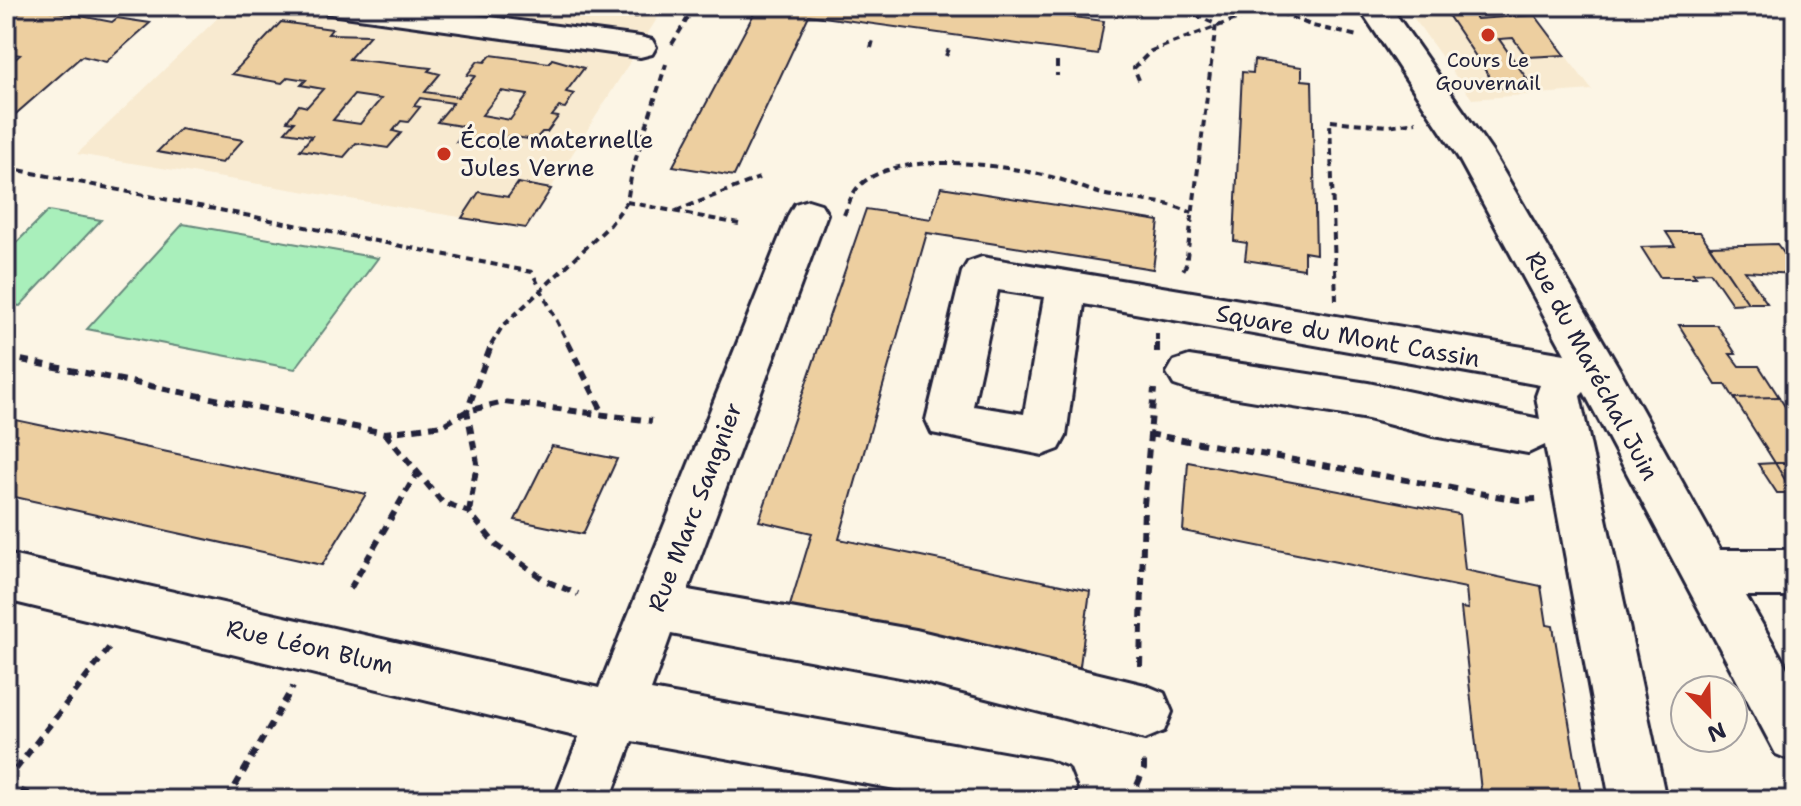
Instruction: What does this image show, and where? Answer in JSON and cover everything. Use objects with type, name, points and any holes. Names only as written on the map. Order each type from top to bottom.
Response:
[{"type":"street","points":[[337,6],[640,47]]},
{"type":"street","name":"Rue du Maréchal Juin","points":[[1369,22],[1474,152],[1584,374],[1660,491],[1795,735]]},
{"type":"street","name":"Rue Marc Sangnier","points":[[582,800],[656,608],[825,217]]},
{"type":"street","name":"Square du Mont Cassin","points":[[1081,288],[1365,340],[1584,374]]},
{"type":"street","points":[[1365,340],[1368,401]]},
{"type":"street","points":[[1189,373],[1368,401],[1433,418],[1528,434]]},
{"type":"street","points":[[1584,374],[1558,396],[1638,800]]},
{"type":"street","points":[[1706,573],[1795,573]]},
{"type":"street","name":"Rue Léon Blum","points":[[6,577],[615,715],[1048,789]]},
{"type":"street","points":[[656,608],[916,655],[1145,712]]},
{"type":"path","points":[[469,512],[477,463],[467,411],[485,356],[502,327],[610,225],[627,202],[632,171],[667,63],[667,50],[695,6]]},
{"type":"path","points":[[1173,6],[1216,24]]},
{"type":"path","points":[[1139,80],[1134,68],[1151,51],[1216,24],[1242,20],[1270,7],[1313,26],[1369,22]]},
{"type":"path","points":[[1179,277],[1186,265],[1216,24]]},
{"type":"path","points":[[871,48],[873,40]]},
{"type":"path","points":[[946,56],[949,49]]},
{"type":"path","points":[[1057,61],[1057,76]]},
{"type":"path","points":[[1336,307],[1330,121],[1388,126]]},
{"type":"path","points":[[825,217],[873,177],[895,168],[933,161],[1053,177],[1104,195],[1174,203],[1192,213]]},
{"type":"path","points":[[8,168],[532,272],[603,413]]},
{"type":"path","points":[[675,212],[759,178]]},
{"type":"path","points":[[6,183],[16,203],[6,213]]},
{"type":"path","points":[[627,202],[739,224]]},
{"type":"path","points":[[6,357],[385,433],[443,425],[467,411],[504,402],[652,421]]},
{"type":"path","points":[[385,433],[442,502],[469,512],[496,545],[546,581],[578,594]]},
{"type":"path","points":[[1145,712],[1140,679],[1138,611],[1149,434],[1518,500],[1576,499]]},
{"type":"path","points":[[350,589],[417,473]]},
{"type":"path","points":[[45,800],[6,784],[119,635]]},
{"type":"path","points":[[227,800],[297,681]]},
{"type":"shaded area","points":[[230,6],[665,6],[526,228],[77,154]]},
{"type":"shaded area","name":"Cours Le Gouvernail","points":[[1405,6],[1527,6],[1592,90],[1472,99]]},
{"type":"green space","points":[[48,211],[101,220],[20,306],[6,304],[6,253]]},
{"type":"green space","points":[[183,224],[378,258],[295,369],[87,329]]},
{"type":"building","points":[[28,6],[112,22],[117,18],[150,23],[106,62],[82,56],[10,119],[15,120],[6,128],[6,67],[20,55],[6,53],[6,10],[20,12]]},
{"type":"building","points":[[578,6],[644,6],[637,17],[597,14],[599,11]]},
{"type":"building","points":[[798,6],[989,6],[1104,21],[1098,55],[809,15],[734,176],[673,166],[757,8],[795,13]]},
{"type":"building","points":[[1442,6],[1468,6],[1477,19],[1535,15],[1565,55],[1527,57],[1513,38],[1499,39],[1532,86],[1497,88]]},
{"type":"building","points":[[281,22],[332,29],[328,34],[370,35],[349,59],[431,68],[428,71],[440,74],[425,92],[458,97],[475,76],[467,75],[478,61],[485,62],[491,55],[549,63],[552,59],[584,68],[566,92],[574,94],[565,108],[559,107],[552,116],[558,117],[547,132],[542,132],[535,140],[508,136],[499,148],[456,142],[467,127],[437,122],[453,103],[420,98],[414,106],[420,107],[408,122],[401,121],[393,131],[401,133],[388,148],[356,143],[344,157],[300,150],[312,136],[285,132],[294,122],[287,121],[299,105],[307,107],[323,89],[301,85],[306,80],[288,77],[282,83],[232,74]],"holes":[[[501,91],[528,95],[510,120],[482,115]],[[354,95],[381,99],[360,124],[333,120]]]},
{"type":"building","points":[[1254,60],[1302,67],[1302,80],[1312,81],[1316,254],[1304,252],[1304,269],[1245,260],[1247,243],[1234,241],[1242,72],[1253,73]]},
{"type":"building","points":[[180,129],[243,140],[222,163],[157,152]]},
{"type":"building","points":[[518,183],[551,189],[526,228],[462,218],[479,192],[508,197]]},
{"type":"building","points":[[941,187],[1159,221],[1153,269],[927,233],[839,539],[1090,591],[1079,673],[789,609],[812,533],[759,521],[866,209],[931,219]]},
{"type":"building","points":[[1666,232],[1700,232],[1748,303],[1732,304],[1710,272],[1693,273],[1696,277],[1660,277],[1641,247],[1675,246]]},
{"type":"building","points":[[1777,244],[1795,268],[1795,274],[1745,271],[1767,303],[1748,303],[1709,246]]},
{"type":"building","points":[[1679,325],[1717,325],[1736,354],[1730,354],[1739,366],[1759,366],[1779,397],[1734,398],[1726,385],[1716,385]]},
{"type":"building","points":[[1779,397],[1795,422],[1795,463],[1775,463],[1734,398]]},
{"type":"building","points":[[6,418],[366,494],[322,565],[6,495]]},
{"type":"building","points":[[552,446],[617,459],[583,534],[515,520]]},
{"type":"building","points":[[1188,462],[1459,514],[1465,570],[1541,586],[1547,625],[1553,626],[1582,800],[1482,800],[1461,608],[1468,609],[1466,588],[1183,531]]},
{"type":"building","points":[[1775,463],[1795,463],[1795,496],[1793,493]]},
{"type":"building","points":[[1775,463],[1793,493],[1777,493],[1758,464]]},
{"type":"place","name":"Cours Le Gouvernail","points":[[1488,35]]},
{"type":"place","name":"École maternelle Jules Verne","points":[[444,154]]}]
